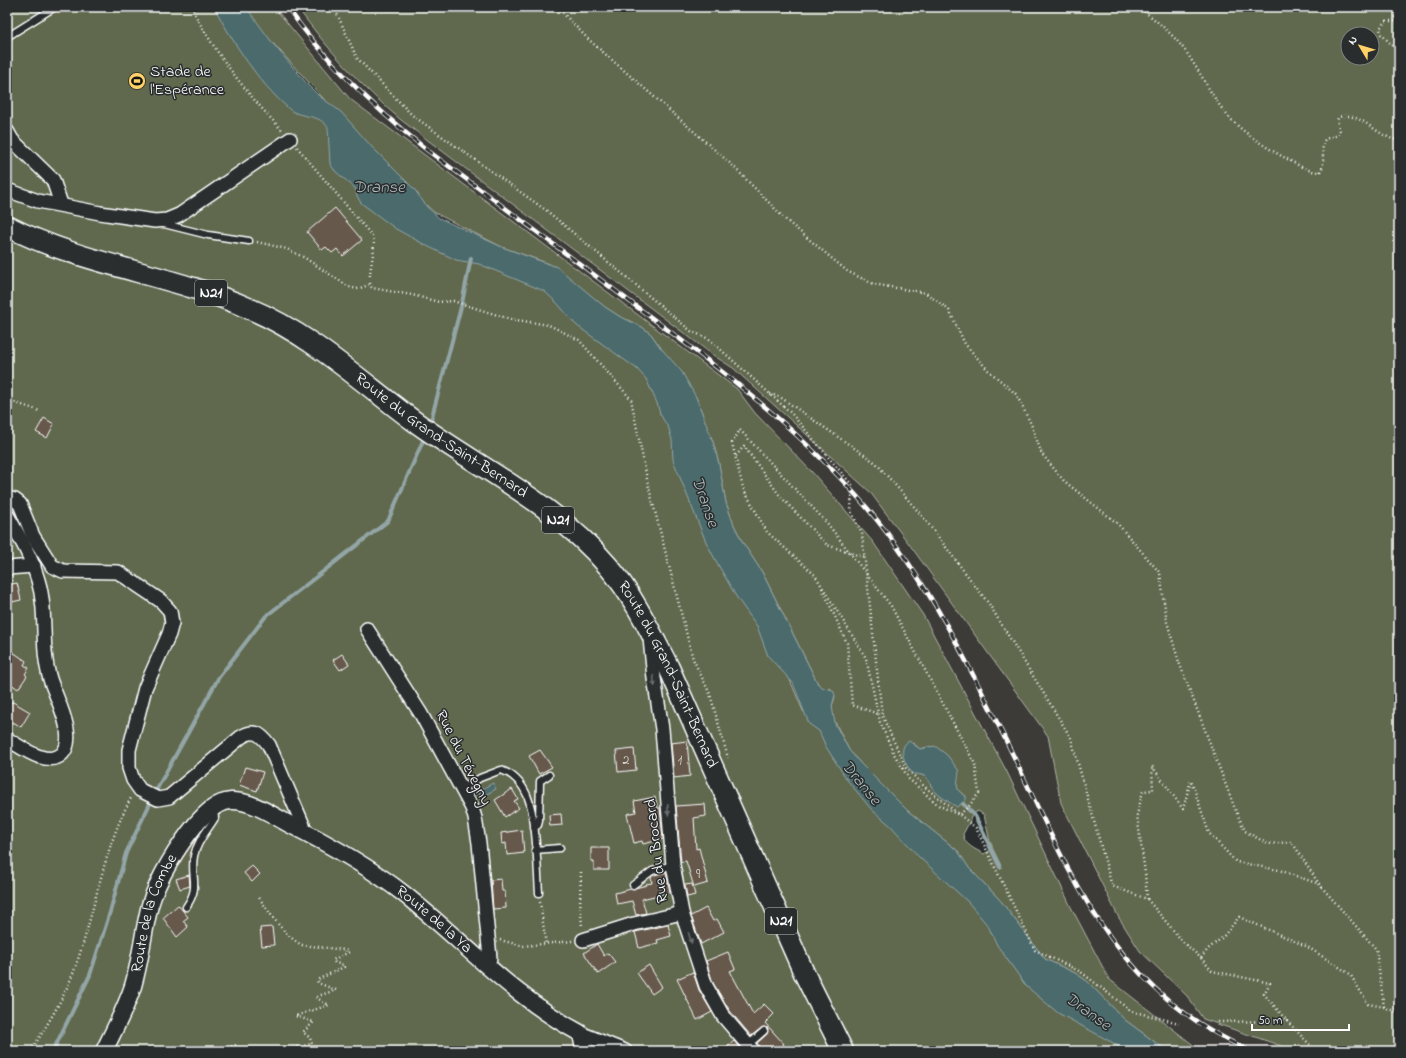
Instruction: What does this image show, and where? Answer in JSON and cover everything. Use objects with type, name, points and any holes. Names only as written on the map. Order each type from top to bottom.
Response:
[{"type":"main road","name":"Route du Grand-Saint-Bernard","points":[[7,226],[24,235],[68,251],[183,284],[250,308],[294,331],[314,344],[440,439],[542,508],[583,540],[619,579],[649,628],[680,694],[804,973],[843,1051]]},
{"type":"street","points":[[7,131],[12,140],[53,180],[61,204]]},
{"type":"street","points":[[7,190],[32,199],[100,213],[155,221],[167,220],[179,215],[290,139]]},
{"type":"street","points":[[7,498],[15,500],[20,504],[33,536],[52,566],[63,571],[118,572],[161,600],[170,611],[172,623],[169,634],[145,688],[129,750],[131,776],[148,793],[173,794],[241,737],[251,732],[255,732],[261,735],[269,745],[303,825],[301,830]]},
{"type":"street","points":[[7,514],[34,566],[44,609],[48,669],[65,722],[68,743],[66,749],[58,757],[48,758],[37,755],[7,739]]},
{"type":"street","points":[[7,568],[34,566]]},
{"type":"street","name":"Rue du Brocard","points":[[649,628],[654,678],[662,729],[673,865],[682,913],[706,986],[723,1016],[751,1048]]},
{"type":"street","name":"Rue du Tévegny","points":[[367,629],[421,714],[463,789],[476,823],[490,958],[488,966]]},
{"type":"street","name":"Route de la Ya","points":[[234,801],[253,806],[301,830],[392,885],[488,966],[549,1014],[580,1033],[625,1051]]},
{"type":"street","name":"Route de la Combe","points":[[104,1051],[134,984],[148,914],[154,893],[164,873],[189,834],[202,817],[213,808],[223,803],[234,801]]},
{"type":"street","points":[[584,940],[634,924],[682,913]]},
{"type":"street","points":[[580,1033],[581,1042],[588,1051]]},
{"type":"lane","points":[[7,37],[54,7]]},
{"type":"lane","points":[[155,221],[208,235],[249,241]]},
{"type":"lane","points":[[463,789],[496,771],[501,770],[509,773],[518,782],[528,796],[534,828],[539,893]]},
{"type":"lane","points":[[534,828],[538,825],[539,820],[540,781],[549,775]]},
{"type":"lane","points":[[186,907],[193,898],[193,862],[196,849],[215,818],[213,808]]},
{"type":"lane","points":[[535,850],[560,848]]},
{"type":"lane","points":[[633,885],[652,871],[673,865]]},
{"type":"lane","points":[[751,1048],[764,1031]]},
{"type":"path","points":[[191,7],[204,32],[231,69],[271,119],[290,139],[373,237],[375,248],[369,285]]},
{"type":"path","points":[[334,7],[357,58],[412,115],[548,211],[691,331],[709,339],[790,413],[852,485],[851,511],[862,534],[882,715],[906,768],[925,786],[976,828],[1035,950],[1081,972],[1131,1011],[1179,1023]]},
{"type":"path","points":[[557,7],[588,39],[731,164],[787,221],[847,271],[873,284],[926,294],[949,310],[965,344],[988,370],[1016,394],[1031,424],[1042,454],[1064,481],[1118,523],[1160,573],[1167,622],[1179,662],[1235,809],[1245,831],[1268,844],[1292,842],[1319,884],[1376,950],[1384,1007]]},
{"type":"path","points":[[1138,7],[1154,18],[1179,42],[1192,60],[1212,95],[1228,116],[1246,133],[1271,151],[1300,166],[1315,172],[1320,172],[1323,168],[1322,143],[1324,140],[1338,135],[1340,131],[1337,120],[1339,117],[1344,115],[1357,119],[1383,135],[1399,140]]},
{"type":"path","points":[[1399,21],[1386,21],[1380,28],[1381,34],[1399,52]]},
{"type":"path","points":[[249,241],[287,249],[305,258],[349,287],[357,289],[369,285]]},
{"type":"path","points":[[369,285],[375,290],[412,295],[434,301],[453,301],[474,306],[510,319],[549,325],[579,340],[631,399],[648,484],[693,659],[710,694],[729,760]]},
{"type":"path","points":[[768,393],[780,397],[876,463],[923,517],[989,604],[1071,738],[1112,886],[1147,899],[1183,942],[1201,958],[1212,971],[1270,983],[1264,994],[1287,1021],[1316,1051]]},
{"type":"path","points":[[7,400],[40,411]]},
{"type":"path","points":[[740,430],[827,524],[891,606],[975,764],[979,793],[969,806],[959,814],[938,805],[908,779],[894,754],[878,713],[866,658],[815,575],[767,532],[743,488],[732,443],[740,430]]},
{"type":"path","points":[[736,456],[744,446],[780,496],[827,544],[864,557]]},
{"type":"path","points":[[815,575],[847,643],[852,705],[882,715]]},
{"type":"path","points":[[1147,899],[1137,815],[1143,791],[1153,790],[1152,766],[1183,809],[1191,780],[1209,833],[1236,862],[1279,870],[1319,884]]},
{"type":"path","points":[[31,1051],[71,978],[87,931],[108,851],[124,811],[148,793]]},
{"type":"path","points":[[487,932],[502,942],[523,946],[584,940],[580,898],[581,872]]},
{"type":"path","points":[[539,893],[546,944]]},
{"type":"path","points":[[241,1051],[284,1051],[312,1044],[310,1038],[303,1032],[314,1022],[295,1016],[329,1004],[316,997],[336,990],[318,983],[317,980],[344,968],[344,965],[335,963],[333,960],[349,952],[345,950],[302,945],[287,934],[258,896]]},
{"type":"path","points":[[1201,958],[1208,948],[1223,937],[1239,917],[1306,946],[1350,974],[1368,1004],[1384,1007],[1399,1013]]},
{"type":"path","points":[[1215,1022],[1287,1021]]},
{"type":"path","points":[[220,1051],[236,1045],[238,1046],[238,1051]]},
{"type":"shaded area","points":[[274,7],[297,7],[334,55],[370,93],[401,120],[713,355],[733,368],[870,492],[1048,736],[1061,803],[1119,918],[1140,951],[1187,996],[1204,1019],[1296,1051],[1201,1051],[1109,979],[1071,907],[1007,772],[923,615],[873,542],[812,472],[755,413],[737,389],[350,99]]},
{"type":"green space","points":[[7,7],[229,7],[336,129],[399,208],[628,338],[691,444],[803,711],[981,895],[1047,980],[1158,1051],[7,1051]]},
{"type":"green space","points":[[244,7],[274,7],[350,99],[737,389],[755,413],[812,472],[873,542],[923,615],[1007,772],[1071,907],[1109,979],[1201,1051],[1167,1051],[1125,1020],[1087,981],[1075,973],[1045,959],[1000,900],[969,868],[958,851],[908,811],[849,750],[832,716],[832,706],[835,697],[830,688],[824,689],[818,684],[762,572],[743,543],[734,525],[726,503],[719,464],[713,442],[696,397],[651,334],[642,327],[619,316],[605,307],[550,264],[502,247],[435,213],[394,176],[250,18]],"holes":[[[913,743],[920,749],[931,746],[958,776],[958,788],[960,792],[966,796],[932,787],[926,777],[909,769],[907,764]],[[978,811],[984,815],[992,845],[992,849],[984,854],[968,844],[965,841],[963,834],[972,815]]]},
{"type":"green space","points":[[297,7],[1399,7],[1399,1051],[1296,1051],[1203,1019],[1187,996],[1140,951],[1119,918],[1061,803],[1048,736],[870,492],[733,368],[713,355],[401,120],[346,67],[320,38]]},
{"type":"water","name":"Dranse","points":[[214,7],[246,7],[274,45],[308,85],[318,95],[341,112],[371,146],[415,190],[427,207],[439,218],[502,247],[557,267],[605,307],[619,316],[642,327],[651,334],[660,347],[682,372],[696,397],[713,442],[719,464],[726,503],[734,525],[743,543],[762,572],[818,684],[824,688],[833,690],[835,695],[832,706],[835,724],[849,750],[908,811],[958,851],[969,868],[1000,900],[1045,959],[1075,973],[1087,981],[1125,1020],[1167,1051],[1124,1051],[1115,1044],[1058,1013],[1026,986],[997,945],[988,926],[968,902],[919,857],[891,826],[872,810],[848,781],[826,747],[819,731],[809,724],[793,683],[768,656],[757,626],[737,598],[706,542],[673,460],[672,440],[669,429],[660,414],[657,403],[646,379],[637,369],[576,325],[557,303],[544,291],[479,264],[456,260],[396,229],[361,203],[355,188],[335,171],[330,164],[328,128],[325,123],[315,118],[294,112],[277,98],[247,61]]},
{"type":"water","points":[[909,741],[920,749],[935,746],[947,755],[959,771],[957,786],[959,791],[966,796],[966,800],[957,807],[936,792],[926,777],[919,774],[913,774],[905,762],[903,752],[905,744]]},
{"type":"water","points":[[493,783],[496,789],[481,797],[478,791]]},
{"type":"building","points":[[335,208],[362,240],[343,256],[337,249],[332,253],[326,247],[322,250],[307,232]]},
{"type":"building","points":[[44,418],[54,424],[47,438],[36,432]]},
{"type":"building","points":[[17,583],[21,600],[7,603],[7,585]]},
{"type":"building","points":[[7,648],[26,661],[24,665],[29,668],[25,674],[27,676],[18,689],[7,681]]},
{"type":"building","points":[[342,654],[349,664],[340,670],[333,660]]},
{"type":"building","points":[[13,702],[30,712],[21,727],[7,718],[7,704]]},
{"type":"building","points":[[687,741],[690,776],[674,778],[671,743]]},
{"type":"building","points":[[634,749],[636,770],[618,772],[616,751]]},
{"type":"building","points":[[540,750],[552,767],[539,774],[529,756]]},
{"type":"building","points":[[245,767],[263,772],[257,791],[239,785]]},
{"type":"building","points":[[512,789],[518,799],[514,801],[519,808],[505,817],[495,800]]},
{"type":"building","points":[[655,797],[658,808],[660,808],[663,839],[643,844],[642,841],[634,843],[627,814],[636,812],[634,801]]},
{"type":"building","points":[[705,804],[706,816],[694,818],[696,849],[699,848],[708,883],[694,887],[686,861],[681,862],[676,806]]},
{"type":"building","points":[[561,814],[562,825],[550,826],[549,815]]},
{"type":"building","points":[[522,830],[524,853],[507,855],[506,843],[502,844],[501,833]]},
{"type":"building","points":[[591,848],[609,848],[609,870],[594,870],[594,861],[591,861]]},
{"type":"building","points":[[252,866],[260,874],[252,882],[244,873]]},
{"type":"building","points":[[666,872],[670,892],[642,899],[646,913],[636,915],[632,901],[617,904],[615,893],[652,883],[651,877]]},
{"type":"building","points":[[189,875],[190,886],[180,889],[176,879]]},
{"type":"building","points":[[501,879],[502,891],[505,891],[506,908],[493,909],[491,880]]},
{"type":"building","points":[[692,884],[695,895],[687,897],[685,885]]},
{"type":"building","points":[[178,905],[188,917],[183,921],[188,927],[177,937],[163,918]]},
{"type":"building","points":[[706,908],[713,921],[717,919],[724,932],[701,944],[691,916]]},
{"type":"building","points":[[668,925],[671,936],[657,940],[658,943],[639,948],[635,932]]},
{"type":"building","points":[[272,927],[274,945],[262,946],[260,928]]},
{"type":"building","points":[[597,944],[604,956],[608,953],[615,962],[598,974],[584,953]]},
{"type":"building","points":[[728,952],[735,969],[730,971],[753,1014],[764,1004],[774,1014],[765,1023],[784,1044],[777,1051],[761,1051],[757,1043],[767,1034],[768,1028],[763,1027],[751,1036],[730,1011],[713,983],[706,961]]},
{"type":"building","points":[[649,965],[662,987],[652,994],[637,973]]},
{"type":"building","points":[[693,972],[699,990],[712,1012],[697,1020],[677,979]]},
{"type":"building","points":[[734,1041],[742,1051],[723,1051]]},
{"type":"waterway","points":[[430,424],[462,303],[471,258]]},
{"type":"waterway","points":[[53,1051],[90,975],[110,912],[126,853],[159,785],[219,677],[266,616],[388,521],[425,436]]},
{"type":"waterway","points":[[963,804],[975,816],[1000,867]]},
{"type":"railway","points":[[287,7],[334,65],[388,118],[427,150],[696,351],[786,425],[842,480],[868,509],[890,537],[930,597],[966,660],[1079,889],[1104,928],[1132,965],[1165,998],[1204,1027],[1251,1051]]},
{"type":"place","name":"Stade de l'Espérance","points":[[137,81]]}]
